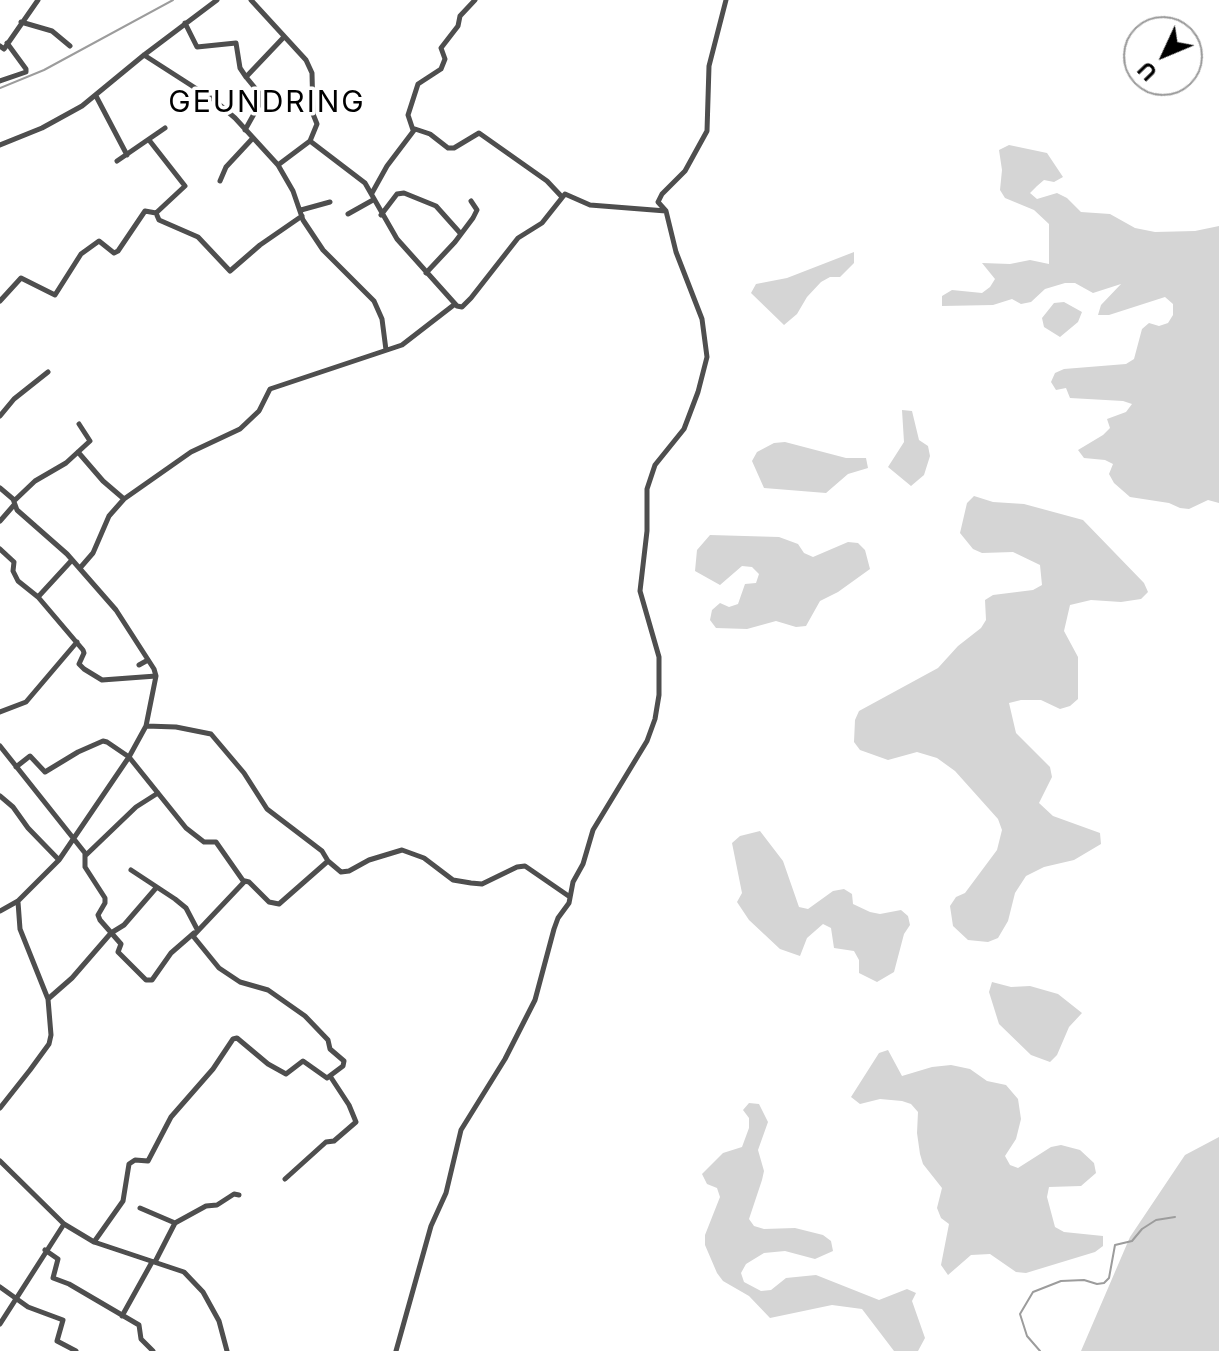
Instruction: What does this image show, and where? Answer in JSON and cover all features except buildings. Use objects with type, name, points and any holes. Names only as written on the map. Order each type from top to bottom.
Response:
[{"type":"street","points":[[0,81],[26,72],[2,47],[38,0]]},
{"type":"street","points":[[0,145],[66,116],[217,0]]},
{"type":"street","points":[[251,0],[306,60],[312,73],[313,114],[317,124],[310,141],[278,165]]},
{"type":"street","points":[[348,214],[373,197],[413,130],[408,115],[418,84],[441,69],[445,59],[441,48],[458,26],[460,16],[475,0]]},
{"type":"street","points":[[396,1351],[431,1226],[446,1193],[461,1130],[505,1059],[535,1000],[554,929],[583,864],[593,830],[647,741],[655,719],[659,657],[640,591],[647,531],[647,489],[655,465],[684,429],[707,357],[702,319],[676,252],[666,211],[658,202],[685,171],[707,131],[709,66],[726,0]]},
{"type":"street","points":[[21,22],[52,31],[70,46]]},
{"type":"street","points":[[185,23],[197,47],[236,43],[240,68],[260,94],[259,105],[245,130]]},
{"type":"street","points":[[246,77],[283,38]]},
{"type":"street","points":[[144,55],[214,100],[278,165],[323,250],[374,301],[382,319],[386,350]]},
{"type":"street","points":[[96,95],[127,155]]},
{"type":"street","points":[[117,161],[165,128]]},
{"type":"street","points":[[413,130],[430,134],[448,148],[454,148],[479,133],[547,181],[562,197]]},
{"type":"street","points":[[220,181],[226,167],[252,139]]},
{"type":"street","points":[[149,140],[185,186],[156,213]]},
{"type":"street","points":[[310,141],[358,176],[381,215],[426,273],[455,304],[462,307],[518,238],[542,223],[567,194],[590,205],[666,211]]},
{"type":"street","points":[[381,215],[397,194],[404,193],[436,206],[461,234]]},
{"type":"street","points":[[426,273],[461,234],[477,210],[471,201]]},
{"type":"street","points":[[156,213],[159,220],[198,237],[230,271],[302,213],[330,202]]},
{"type":"street","points":[[0,301],[21,278],[55,295],[59,293],[75,262],[93,243],[99,241],[114,253],[145,211],[156,213]]},
{"type":"street","points":[[80,568],[93,553],[109,516],[124,499],[191,452],[240,429],[259,411],[270,389],[409,340],[455,304]]},
{"type":"street","points":[[0,416],[14,399],[48,372]]},
{"type":"street","points":[[0,521],[21,492],[66,463],[91,439],[79,424]]},
{"type":"street","points":[[78,452],[103,481],[124,499]]},
{"type":"street","points":[[0,488],[17,510],[73,560],[116,610],[156,676],[146,726],[129,757],[59,860],[18,901],[0,911]]},
{"type":"street","points":[[0,549],[14,562],[13,571],[18,581],[38,597],[77,642],[84,653],[79,664],[98,679],[156,676]]},
{"type":"street","points":[[38,597],[73,560]]},
{"type":"street","points":[[0,712],[26,702],[77,642]]},
{"type":"street","points":[[139,665],[148,660]]},
{"type":"street","points":[[146,726],[176,727],[211,734],[244,773],[267,809],[344,872],[389,853],[409,851],[424,858],[453,880],[480,884],[525,866],[570,897]]},
{"type":"street","points":[[16,767],[30,756],[45,772],[103,741],[129,757],[196,838],[216,842],[244,882],[249,882],[269,902],[279,904],[328,861]]},
{"type":"street","points":[[0,746],[86,856]]},
{"type":"street","points":[[158,793],[136,807],[86,856],[85,867],[105,898],[98,915],[121,944],[118,952],[149,981],[171,953],[244,882]]},
{"type":"street","points":[[0,796],[59,860]]},
{"type":"street","points":[[94,1242],[123,1201],[129,1164],[135,1160],[148,1161],[171,1117],[213,1069],[233,1039],[237,1038],[283,1073],[306,1061],[323,1077],[330,1076],[343,1066],[344,1061],[330,1049],[328,1040],[305,1016],[268,990],[240,982],[219,968],[196,942],[196,931],[186,908],[131,870]]},
{"type":"street","points":[[48,999],[72,978],[111,933],[124,925],[156,888]]},
{"type":"street","points":[[1,1104],[51,1040],[48,999],[20,929],[18,901]]},
{"type":"street","points":[[285,1179],[326,1142],[334,1141],[356,1122],[330,1076]]},
{"type":"street","points":[[0,1161],[64,1224],[94,1242],[179,1269],[203,1292],[219,1321],[227,1351]]},
{"type":"street","points":[[122,1316],[175,1223],[206,1206],[217,1205],[234,1194],[239,1195]]},
{"type":"street","points":[[140,1208],[175,1223]]},
{"type":"street","points":[[0,1324],[64,1224]]},
{"type":"street","points":[[45,1250],[58,1259],[53,1278],[69,1284],[140,1326],[141,1339],[153,1351]]},
{"type":"street","points":[[0,1287],[28,1307],[63,1320],[57,1341],[76,1351]]},
{"type":"shaded area","points":[[1009,145],[1047,153],[1063,177],[1054,182],[1044,180],[1030,193],[1037,199],[1057,193],[1081,212],[1110,214],[1135,228],[1155,232],[1195,231],[1219,226],[1219,503],[1208,500],[1189,509],[1130,497],[1109,474],[1113,464],[1084,458],[1078,450],[1110,428],[1107,419],[1126,412],[1132,404],[1070,398],[1066,388],[1056,390],[1051,382],[1055,373],[1064,369],[1126,364],[1134,359],[1142,329],[1149,323],[1159,326],[1168,323],[1173,315],[1173,304],[1165,297],[1109,315],[1098,315],[1101,305],[1121,284],[1093,293],[1075,283],[1065,283],[1045,289],[1031,302],[1021,304],[1012,299],[993,305],[942,306],[942,296],[952,290],[982,293],[990,287],[995,279],[982,263],[1010,264],[1030,260],[1049,264],[1049,224],[1034,210],[1005,198],[1000,190],[1002,170],[999,150]]},
{"type":"shaded area","points":[[854,252],[854,263],[840,277],[830,277],[821,282],[797,314],[784,325],[751,293],[756,284],[787,278]]},
{"type":"shaded area","points":[[1064,302],[1082,312],[1078,322],[1060,337],[1044,327],[1042,318],[1054,303]]},
{"type":"shaded area","points":[[902,410],[912,411],[919,440],[928,446],[930,456],[924,475],[911,486],[888,467],[904,442]]},
{"type":"shaded area","points":[[785,442],[846,458],[866,458],[868,468],[848,474],[826,493],[764,488],[752,461],[757,452],[774,443]]},
{"type":"shaded area","points":[[974,496],[993,502],[1024,504],[1083,520],[1144,583],[1148,592],[1141,599],[1121,602],[1091,600],[1070,605],[1064,631],[1078,657],[1078,699],[1070,706],[1060,709],[1041,700],[1009,703],[1016,733],[1050,767],[1052,777],[1039,803],[1053,816],[1100,833],[1101,844],[1074,860],[1044,867],[1026,876],[1015,893],[1008,921],[998,938],[988,942],[968,940],[953,926],[950,906],[956,897],[965,893],[997,850],[1002,830],[998,819],[955,771],[937,758],[917,752],[888,760],[860,750],[854,742],[855,720],[859,711],[938,668],[958,646],[981,628],[986,620],[985,600],[993,595],[1033,590],[1042,585],[1040,565],[1013,552],[982,553],[973,549],[960,533],[967,503]]},
{"type":"shaded area","points":[[710,535],[779,537],[798,544],[804,553],[813,557],[848,542],[858,543],[865,550],[870,569],[820,601],[806,626],[796,627],[776,621],[747,629],[716,628],[710,620],[712,610],[720,603],[729,607],[738,604],[745,584],[756,583],[759,574],[752,567],[742,566],[720,585],[695,571],[697,550]]},
{"type":"shaded area","points":[[760,831],[783,861],[799,907],[808,909],[833,891],[844,889],[852,894],[853,904],[870,912],[880,914],[901,910],[908,916],[910,925],[904,934],[894,972],[877,982],[859,973],[859,960],[854,951],[834,948],[831,928],[823,924],[807,938],[800,956],[780,949],[749,920],[737,902],[742,893],[732,843],[740,836]]},
{"type":"shaded area","points":[[992,982],[1011,987],[1030,986],[1058,994],[1082,1013],[1069,1027],[1057,1055],[1050,1062],[1031,1055],[999,1024],[989,992]]},
{"type":"shaded area","points":[[888,1050],[902,1076],[951,1065],[970,1069],[987,1081],[1006,1085],[1018,1099],[1021,1119],[1016,1139],[1005,1156],[1010,1165],[1018,1168],[1051,1147],[1061,1145],[1080,1150],[1094,1163],[1096,1173],[1081,1186],[1049,1187],[1047,1197],[1055,1227],[1064,1232],[1103,1236],[1103,1246],[1095,1252],[1026,1273],[1016,1272],[990,1254],[971,1255],[948,1275],[941,1265],[949,1224],[941,1218],[937,1208],[942,1188],[923,1164],[920,1154],[918,1112],[911,1104],[902,1101],[880,1099],[860,1104],[851,1097],[879,1053]]},
{"type":"shaded area","points":[[749,1103],[759,1104],[768,1122],[758,1150],[764,1171],[749,1219],[754,1226],[764,1229],[795,1228],[823,1235],[831,1241],[833,1251],[815,1259],[785,1251],[764,1253],[746,1264],[741,1273],[744,1282],[761,1291],[771,1290],[786,1278],[816,1275],[879,1300],[907,1289],[916,1293],[912,1301],[925,1338],[918,1351],[894,1351],[862,1309],[832,1305],[770,1318],[749,1296],[723,1281],[717,1273],[705,1245],[705,1235],[720,1197],[717,1188],[707,1184],[702,1174],[723,1153],[742,1147],[749,1128],[749,1118],[743,1110]]},
{"type":"shaded area","points":[[1219,1137],[1219,1351],[1081,1351],[1130,1237],[1185,1155]]},
{"type":"waterway","points":[[0,88],[44,70],[173,0]]},
{"type":"waterway","points":[[1040,1351],[1027,1336],[1020,1314],[1033,1292],[1061,1281],[1104,1283],[1109,1278],[1115,1245],[1132,1241],[1142,1229],[1156,1220],[1175,1217]]},
{"type":"district","name":"GEUNDRING","points":[[267,103]]}]
